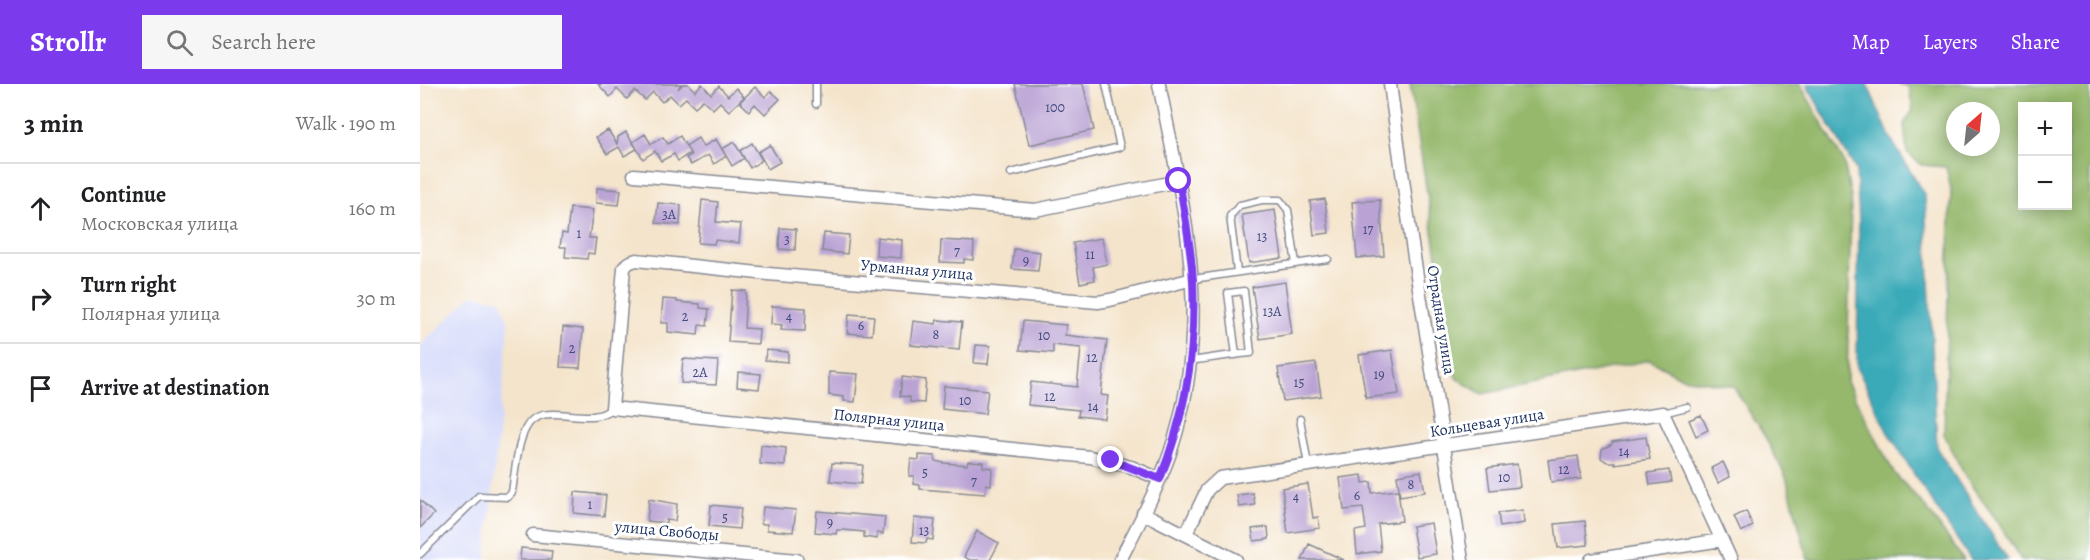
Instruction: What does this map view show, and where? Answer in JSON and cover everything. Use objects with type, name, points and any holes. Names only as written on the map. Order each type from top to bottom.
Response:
[{"type":"street","points":[[1120,560],[1160,479],[1175,434],[1190,361],[1193,279],[1189,241],[1159,84]]},
{"type":"street","name":"Отрадная улица","points":[[1390,84],[1411,238],[1461,560]]},
{"type":"street","points":[[634,175],[1035,210],[1179,181]]},
{"type":"street","name":"Урманная улица","points":[[612,408],[624,268],[628,263],[636,260],[768,274],[1098,302],[1193,279]]},
{"type":"street","name":"Полярная улица","points":[[612,408],[1090,457],[1131,467],[1160,479]]},
{"type":"street","points":[[1663,412],[1731,560]]},
{"type":"street","name":"Кольцевая улица","points":[[1186,534],[1208,490],[1220,478],[1663,412]]},
{"type":"street","points":[[1143,513],[1236,560]]},
{"type":"street","name":"улица Свободы","points":[[533,535],[767,559],[797,560]]},
{"type":"street","points":[[1591,560],[1722,540]]},
{"type":"lane","points":[[816,84],[816,104]]},
{"type":"lane","points":[[1011,173],[1120,147],[1106,84]]},
{"type":"lane","points":[[1237,272],[1230,216],[1240,205],[1262,200],[1280,200],[1288,210],[1296,264]]},
{"type":"lane","points":[[1193,279],[1328,259]]},
{"type":"lane","points":[[1190,361],[1236,355],[1251,353],[1244,291],[1228,292],[1236,355]]},
{"type":"lane","points":[[1663,412],[1688,407]]},
{"type":"lane","points":[[420,554],[479,496],[508,497],[512,492],[526,427],[532,420],[540,415],[551,414],[595,417],[606,414],[612,408]]},
{"type":"lane","points":[[1300,419],[1308,466]]},
{"type":"shaded area","points":[[472,295],[501,300],[509,324],[486,560],[420,560],[420,346]]},
{"type":"green space","points":[[1410,84],[1800,84],[1844,162],[1851,197],[1847,382],[1894,473],[1924,505],[1964,560],[1808,560],[1786,477],[1764,435],[1733,386],[1682,378],[1650,360],[1482,394],[1456,378]]},
{"type":"green space","points":[[1899,84],[2090,84],[2090,560],[2021,560],[1998,522],[1966,478],[1944,434],[1951,189],[1946,167],[1921,165],[1907,152],[1904,124],[1913,110],[1909,87]]},
{"type":"water","points":[[1806,84],[1867,84],[1891,139],[1925,196],[1937,449],[2008,560],[1971,560],[1887,431],[1857,367],[1859,221],[1856,170]]},
{"type":"building","points":[[598,84],[681,84],[678,89],[683,84],[688,84],[695,91],[702,84],[711,94],[719,86],[728,96],[736,88],[744,97],[729,111],[720,102],[713,109],[703,100],[695,107],[686,98],[679,104],[670,95],[662,102],[653,92],[645,100],[635,91],[627,99],[617,89],[610,97]]},
{"type":"building","points":[[1015,84],[1083,84],[1094,130],[1029,145]]},
{"type":"building","points":[[755,87],[765,97],[771,91],[780,99],[765,114],[755,104],[749,111],[740,102]]},
{"type":"building","points":[[608,130],[617,144],[618,137],[626,132],[637,149],[624,156],[619,147],[607,154],[596,137]]},
{"type":"building","points":[[645,134],[651,144],[663,137],[668,144],[680,136],[690,153],[678,161],[674,154],[661,161],[655,151],[643,159],[633,142]]},
{"type":"building","points":[[698,138],[703,147],[716,139],[726,156],[714,164],[708,155],[691,165],[686,158],[691,155],[686,146]]},
{"type":"building","points":[[734,142],[744,158],[732,166],[722,149]]},
{"type":"building","points":[[752,143],[762,160],[750,168],[740,151]]},
{"type":"building","points":[[770,145],[780,162],[768,169],[758,152]]},
{"type":"building","points":[[597,188],[621,190],[619,205],[596,203]]},
{"type":"building","points":[[1325,199],[1329,233],[1314,235],[1310,201]]},
{"type":"building","points":[[702,200],[718,202],[716,222],[741,224],[739,243],[715,240],[714,244],[698,243]]},
{"type":"building","points":[[1380,200],[1384,256],[1357,258],[1352,202]]},
{"type":"building","points":[[658,203],[681,205],[680,225],[656,223]]},
{"type":"building","points":[[570,208],[593,210],[589,238],[596,238],[594,254],[588,253],[587,259],[565,257],[566,247],[560,247],[562,233],[567,234]]},
{"type":"building","points":[[1275,210],[1282,258],[1249,263],[1242,215]]},
{"type":"building","points":[[780,228],[796,229],[795,250],[779,249]]},
{"type":"building","points":[[824,233],[849,235],[847,254],[822,251]]},
{"type":"building","points":[[877,237],[902,240],[901,258],[876,256]]},
{"type":"building","points":[[1102,238],[1107,264],[1093,267],[1095,280],[1080,283],[1073,243]]},
{"type":"building","points":[[941,240],[974,242],[973,260],[964,259],[964,263],[940,262]]},
{"type":"building","points":[[1014,249],[1040,252],[1038,271],[1012,269]]},
{"type":"building","points":[[1285,282],[1292,334],[1260,339],[1252,287]]},
{"type":"building","points":[[732,290],[746,291],[744,328],[759,329],[758,344],[728,342]]},
{"type":"building","points":[[663,299],[700,304],[700,308],[709,309],[707,326],[699,325],[698,335],[668,332],[668,323],[661,323]]},
{"type":"building","points":[[772,306],[806,308],[805,331],[781,330],[782,325],[771,324]]},
{"type":"building","points":[[849,314],[874,316],[872,335],[847,333]]},
{"type":"building","points":[[937,320],[962,322],[959,350],[910,345],[913,321],[936,324]]},
{"type":"building","points":[[1023,321],[1066,325],[1065,335],[1107,340],[1101,395],[1108,396],[1105,419],[1078,416],[1079,410],[1028,405],[1031,382],[1077,387],[1081,348],[1053,345],[1053,353],[1020,350]]},
{"type":"building","points":[[563,327],[583,329],[580,368],[560,367]]},
{"type":"building","points":[[976,345],[990,346],[988,364],[974,363]]},
{"type":"building","points":[[766,350],[788,352],[788,362],[765,360]]},
{"type":"building","points":[[1392,350],[1399,394],[1366,398],[1359,355]]},
{"type":"building","points":[[683,359],[718,361],[716,385],[681,383]]},
{"type":"building","points":[[1316,363],[1321,396],[1283,401],[1278,368]]},
{"type":"building","points":[[738,372],[761,374],[759,389],[737,387]]},
{"type":"building","points":[[829,372],[858,374],[855,402],[844,401],[844,397],[829,395]]},
{"type":"building","points":[[902,377],[926,380],[924,403],[910,402],[910,397],[900,396]]},
{"type":"building","points":[[944,386],[988,390],[985,414],[942,409]]},
{"type":"building","points":[[1701,415],[1708,430],[1696,436],[1689,420]]},
{"type":"building","points":[[1646,437],[1650,459],[1615,464],[1615,462],[1607,462],[1601,458],[1602,449],[1612,442]]},
{"type":"building","points":[[761,445],[786,448],[785,466],[760,464]]},
{"type":"building","points":[[919,455],[935,456],[935,461],[944,463],[967,465],[968,461],[983,462],[983,467],[992,468],[991,485],[986,484],[985,494],[920,489],[920,485],[913,484],[914,476],[909,476],[911,459],[919,460]]},
{"type":"building","points":[[1578,456],[1581,479],[1551,482],[1548,460]]},
{"type":"building","points":[[1723,462],[1730,477],[1718,483],[1711,468]]},
{"type":"building","points":[[832,463],[863,465],[861,484],[830,481]]},
{"type":"building","points":[[1517,464],[1520,487],[1490,490],[1487,468]]},
{"type":"building","points":[[1669,470],[1671,482],[1650,485],[1648,473]]},
{"type":"building","points":[[1421,471],[1425,492],[1400,496],[1397,475]]},
{"type":"building","points":[[1362,475],[1363,483],[1371,482],[1372,493],[1398,490],[1402,521],[1378,524],[1381,551],[1357,554],[1355,531],[1366,529],[1363,508],[1344,510],[1340,478]]},
{"type":"building","points":[[1308,484],[1313,518],[1318,517],[1320,528],[1288,533],[1282,488]]},
{"type":"building","points":[[575,492],[606,495],[604,516],[574,513]]},
{"type":"building","points":[[1253,493],[1255,505],[1239,507],[1237,495]]},
{"type":"building","points":[[649,499],[677,504],[675,521],[666,520],[666,523],[647,521]]},
{"type":"building","points":[[420,500],[434,514],[420,528]]},
{"type":"building","points":[[711,505],[741,508],[739,529],[709,526]]},
{"type":"building","points":[[763,507],[796,510],[793,532],[767,530],[767,524],[761,524]]},
{"type":"building","points":[[1523,510],[1524,523],[1500,527],[1498,513]]},
{"type":"building","points":[[817,511],[885,517],[883,534],[877,533],[877,539],[864,537],[864,532],[837,530],[836,534],[815,532]]},
{"type":"building","points":[[1746,511],[1753,526],[1741,532],[1734,517]]},
{"type":"building","points":[[914,518],[935,520],[933,540],[927,539],[926,543],[912,542]]},
{"type":"building","points":[[1585,521],[1588,545],[1558,548],[1555,524]]},
{"type":"building","points":[[1431,523],[1436,554],[1417,557],[1412,526]]},
{"type":"building","points":[[1268,527],[1269,539],[1254,541],[1252,529]]},
{"type":"building","points":[[977,531],[999,543],[990,560],[970,560],[964,557]]},
{"type":"building","points":[[1309,544],[1344,560],[1302,560]]},
{"type":"building","points":[[521,548],[552,551],[551,560],[520,560]]},
{"type":"route","points":[[1111,460],[1160,479],[1171,450],[1184,398],[1190,361],[1194,305],[1189,241],[1179,181]]}]
